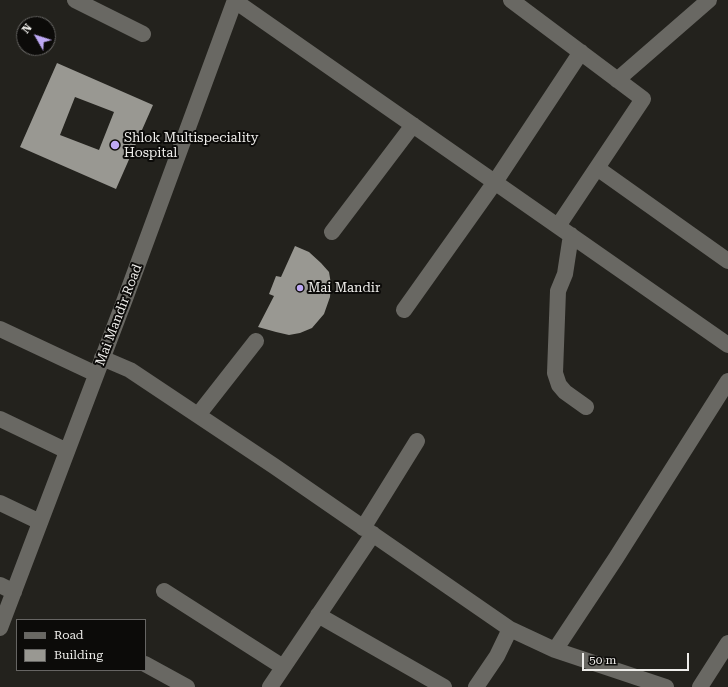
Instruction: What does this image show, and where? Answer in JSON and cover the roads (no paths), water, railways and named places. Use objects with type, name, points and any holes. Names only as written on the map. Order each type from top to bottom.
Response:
[{"type":"street","points":[[75,0],[142,34]]},
{"type":"street","points":[[235,0],[728,344]]},
{"type":"street","name":"Mai Mandir Road","points":[[0,628],[7,588],[40,522],[235,0]]},
{"type":"street","points":[[511,0],[643,100],[597,168],[565,231],[565,274],[558,291],[555,373],[559,385],[565,392],[586,407]]},
{"type":"street","points":[[617,80],[709,0]]},
{"type":"street","points":[[404,310],[495,182],[581,52]]},
{"type":"street","points":[[332,232],[413,125]]},
{"type":"street","points":[[597,168],[728,261]]},
{"type":"street","points":[[0,329],[96,374]]},
{"type":"street","points":[[198,415],[256,341]]},
{"type":"street","points":[[102,358],[130,370],[198,415],[510,629],[555,650],[666,687]]},
{"type":"street","points":[[555,650],[616,558],[728,381]]},
{"type":"street","points":[[0,419],[67,451]]},
{"type":"street","points":[[270,687],[318,615],[368,531],[417,441]]},
{"type":"street","points":[[0,503],[40,522]]},
{"type":"street","points":[[164,591],[283,667]]},
{"type":"street","points":[[318,615],[444,687]]},
{"type":"street","points":[[476,687],[497,656],[510,629]]},
{"type":"street","points":[[700,687],[728,643]]},
{"type":"street","points":[[146,665],[187,687]]},
{"type":"place","name":"Shlok Multispeciality Hospital","points":[[115,145]]},
{"type":"place","name":"Mai Mandir","points":[[300,288]]}]
